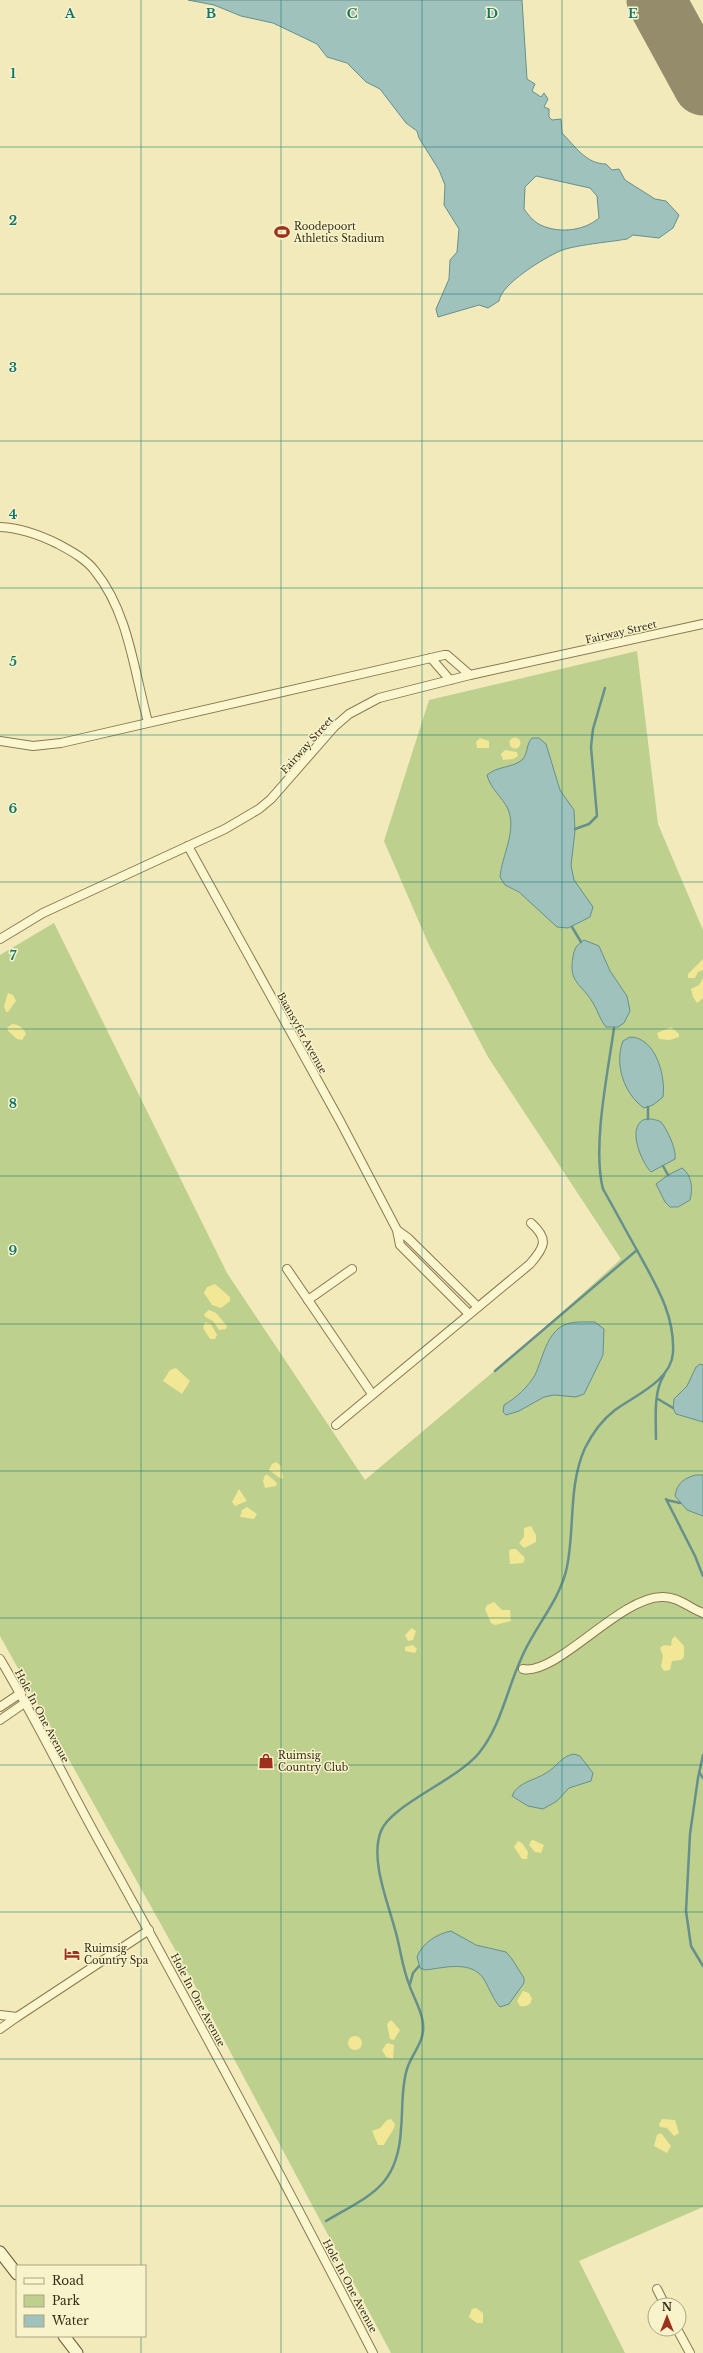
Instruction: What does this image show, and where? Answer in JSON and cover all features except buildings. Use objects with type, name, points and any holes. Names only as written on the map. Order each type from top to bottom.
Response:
[{"type":"main road","points":[[0,2252],[16,2273]]},
{"type":"main road","points":[[65,2337],[77,2353]]},
{"type":"street","points":[[0,527],[21,530],[48,539],[77,556],[95,571],[120,614],[148,722]]},
{"type":"street","name":"Fairway Street","points":[[0,939],[43,913],[188,846],[244,818],[272,799],[319,744],[349,714],[379,698],[470,675],[703,624]]},
{"type":"street","points":[[0,741],[14,745],[33,746],[61,743],[447,655],[470,675]]},
{"type":"street","points":[[431,658],[450,680]]},
{"type":"street","name":"Baansyfer Avenue","points":[[188,846],[340,1121],[397,1230],[400,1245],[469,1314]]},
{"type":"street","points":[[336,1425],[478,1307],[539,1254],[544,1240],[542,1233],[532,1223]]},
{"type":"street","name":"Baansyfer Avenue","points":[[397,1230],[417,1247],[478,1307]]},
{"type":"street","points":[[428,1274],[436,1267]]},
{"type":"street","points":[[287,1269],[372,1394]]},
{"type":"street","points":[[308,1300],[352,1269]]},
{"type":"street","points":[[524,1669],[530,1671],[547,1665],[600,1627],[634,1605],[649,1598],[662,1596],[677,1599],[703,1614]]},
{"type":"street","name":"Hole In One Avenue","points":[[0,1659],[26,1702],[56,1764],[149,1930],[373,2353]]},
{"type":"street","points":[[0,1707],[21,1693]]},
{"type":"street","points":[[0,1720],[26,1702]]},
{"type":"street","points":[[0,2029],[149,1930]]},
{"type":"street","points":[[0,2015],[17,2017]]},
{"type":"street","points":[[657,2289],[661,2297]]},
{"type":"street","points":[[681,2337],[690,2353]]},
{"type":"green space","name":"Ruimsig Country Club","points":[[637,651],[658,824],[703,930],[703,2207],[579,2261],[625,2353],[391,2353],[192,1980],[0,1636],[0,955],[54,923],[227,1273],[365,1480],[530,1341],[621,1259],[488,1057],[429,945],[384,841],[429,700]]},
{"type":"sand","points":[[515,737],[519,739],[521,743],[519,747],[515,749],[511,747],[509,743],[511,739]]},
{"type":"sand","points":[[480,738],[489,741],[489,748],[477,748],[476,742]]},
{"type":"sand","points":[[505,750],[517,752],[518,756],[513,759],[503,760],[501,754]]},
{"type":"sand","points":[[703,959],[703,970],[698,972],[695,978],[688,978],[688,974]]},
{"type":"sand","points":[[703,978],[703,998],[697,1003],[693,997],[691,989],[699,985]]},
{"type":"sand","points":[[8,993],[13,995],[16,1001],[8,1012],[6,1012],[4,1006]]},
{"type":"sand","points":[[12,1024],[24,1030],[26,1034],[22,1040],[17,1039],[8,1031],[7,1028]]},
{"type":"sand","points":[[671,1027],[679,1034],[679,1037],[670,1040],[659,1039],[657,1033]]},
{"type":"sand","points":[[215,1284],[230,1297],[230,1301],[221,1308],[212,1305],[204,1293],[207,1287]]},
{"type":"sand","points":[[209,1310],[216,1313],[227,1326],[226,1329],[219,1330],[213,1321],[205,1317],[204,1314]]},
{"type":"sand","points":[[205,1322],[211,1324],[217,1335],[215,1339],[210,1339],[203,1328]]},
{"type":"sand","points":[[176,1368],[190,1381],[182,1394],[163,1381],[170,1370]]},
{"type":"sand","points":[[276,1462],[281,1466],[283,1478],[281,1479],[269,1470],[272,1464]]},
{"type":"sand","points":[[265,1475],[268,1475],[277,1483],[276,1486],[265,1488],[263,1481]]},
{"type":"sand","points":[[239,1489],[247,1501],[235,1506],[232,1502]]},
{"type":"sand","points":[[247,1507],[257,1514],[254,1519],[240,1517],[242,1510]]},
{"type":"sand","points":[[531,1526],[536,1535],[536,1542],[524,1548],[519,1543],[524,1537],[524,1528]]},
{"type":"sand","points":[[511,1549],[516,1549],[525,1558],[523,1563],[510,1564],[509,1551]]},
{"type":"sand","points":[[494,1602],[502,1610],[510,1610],[511,1621],[495,1625],[491,1623],[485,1609],[487,1605]]},
{"type":"sand","points":[[412,1628],[416,1631],[413,1640],[408,1641],[405,1635]]},
{"type":"sand","points":[[675,1636],[684,1646],[684,1657],[681,1660],[672,1661],[670,1670],[664,1671],[661,1666],[663,1656],[660,1648],[664,1645],[671,1646],[672,1639]]},
{"type":"sand","points":[[413,1645],[417,1649],[415,1653],[405,1651],[405,1647]]},
{"type":"sand","points":[[533,1840],[544,1845],[541,1853],[535,1852],[529,1845]]},
{"type":"sand","points":[[518,1841],[522,1843],[528,1852],[527,1859],[522,1859],[514,1847]]},
{"type":"sand","points":[[523,1991],[529,1993],[532,1999],[528,2005],[520,2006],[517,2001]]},
{"type":"sand","points":[[391,2020],[400,2030],[394,2040],[390,2039],[387,2024]]},
{"type":"sand","points":[[355,2036],[360,2038],[362,2043],[360,2048],[355,2050],[350,2048],[348,2043],[350,2038]]},
{"type":"sand","points":[[387,2043],[394,2045],[393,2059],[386,2057],[382,2050]]},
{"type":"sand","points":[[391,2119],[395,2124],[393,2129],[384,2145],[378,2145],[372,2131],[380,2128],[387,2120]]},
{"type":"sand","points":[[662,2119],[675,2120],[679,2133],[674,2136],[667,2128],[660,2127],[659,2124]]},
{"type":"sand","points":[[661,2133],[671,2146],[667,2153],[654,2146],[657,2135]]},
{"type":"sand","points":[[476,2308],[483,2313],[483,2323],[477,2323],[469,2317],[472,2309]]},
{"type":"water","points":[[188,0],[522,0],[527,79],[535,84],[532,91],[541,97],[544,93],[548,99],[544,107],[549,109],[549,117],[552,120],[561,119],[562,133],[576,149],[587,158],[606,164],[612,170],[619,169],[625,180],[655,199],[666,201],[679,215],[673,228],[659,238],[633,235],[627,239],[583,245],[560,251],[524,272],[507,287],[499,301],[488,308],[479,305],[438,317],[436,309],[449,279],[450,260],[457,252],[459,229],[444,205],[445,185],[439,170],[419,138],[417,131],[406,123],[380,89],[366,82],[347,63],[327,57],[317,44],[273,23],[241,16],[214,5]],"holes":[[[536,176],[590,188],[597,196],[599,218],[592,223],[577,229],[560,230],[544,227],[535,222],[524,209],[525,187]]]},
{"type":"water","points":[[532,738],[539,738],[546,744],[560,790],[574,810],[575,831],[571,865],[574,880],[593,907],[590,917],[568,928],[557,927],[519,892],[505,885],[500,877],[510,834],[510,817],[508,809],[493,788],[487,775],[495,770],[518,763],[522,760]]},
{"type":"water","points":[[584,940],[599,946],[610,971],[627,996],[630,1011],[624,1023],[618,1027],[606,1027],[593,1003],[574,978],[572,972],[573,954],[576,947]]},
{"type":"water","points":[[630,1037],[639,1039],[646,1043],[652,1050],[657,1059],[663,1078],[663,1097],[653,1105],[644,1108],[631,1095],[626,1087],[620,1069],[620,1050],[623,1041]]},
{"type":"water","points":[[652,1119],[660,1121],[669,1134],[675,1159],[651,1172],[647,1168],[640,1154],[636,1131],[638,1124],[643,1120]]},
{"type":"water","points":[[682,1168],[688,1174],[691,1182],[690,1200],[678,1207],[670,1207],[665,1202],[656,1184],[668,1175]]},
{"type":"water","points":[[595,1322],[604,1329],[603,1355],[584,1394],[576,1397],[554,1395],[544,1397],[519,1411],[506,1415],[503,1412],[504,1405],[521,1392],[532,1380],[553,1334],[564,1325],[571,1323]]},
{"type":"water","points":[[700,1364],[703,1365],[703,1422],[676,1414],[673,1408],[674,1399],[687,1386],[696,1367]]},
{"type":"water","points":[[696,1475],[703,1475],[703,1516],[687,1510],[675,1496],[679,1484]]},
{"type":"water","points":[[574,1754],[580,1756],[593,1773],[591,1781],[569,1788],[557,1801],[543,1809],[528,1806],[512,1796],[514,1791],[522,1784],[550,1771],[562,1759]]},
{"type":"water","points":[[451,1931],[476,1945],[506,1952],[512,1959],[524,1978],[524,1983],[509,2004],[500,2007],[493,1998],[480,1974],[466,1967],[458,1966],[425,1970],[420,1968],[417,1957],[422,1947],[440,1934]]},
{"type":"waterway","points":[[575,829],[589,824],[597,816],[591,747],[593,729],[605,688]]},
{"type":"waterway","points":[[572,927],[581,942]]},
{"type":"waterway","points":[[326,2221],[368,2196],[388,2177],[399,2149],[405,2076],[409,2063],[420,2042],[423,2030],[421,2014],[405,1973],[379,1870],[377,1856],[381,1831],[387,1821],[397,1812],[469,1763],[487,1742],[498,1719],[526,1647],[553,1603],[564,1579],[569,1552],[576,1477],[585,1448],[594,1432],[606,1418],[615,1410],[659,1380],[671,1363],[673,1339],[668,1313],[658,1288],[603,1189],[600,1172],[599,1152],[602,1109],[614,1028]]},
{"type":"waterway","points":[[648,1107],[648,1119]]},
{"type":"waterway","points":[[663,1166],[668,1175]]},
{"type":"waterway","points":[[495,1371],[637,1250]]},
{"type":"waterway","points":[[656,1439],[657,1398],[660,1382],[664,1375]]},
{"type":"waterway","points":[[658,1399],[673,1408]]},
{"type":"waterway","points":[[666,1499],[695,1556],[703,1576]]},
{"type":"waterway","points":[[667,1500],[680,1503]]},
{"type":"waterway","points":[[703,1755],[690,1834],[686,1911],[691,1946],[703,1966]]},
{"type":"waterway","points":[[699,1772],[703,1778]]},
{"type":"waterway","points":[[410,1984],[413,1973],[419,1966]]},
{"type":"runway","points":[[656,0],[703,86]]},
{"type":"place","name":"Roodepoort Athletics Stadium","points":[[282,232]]},
{"type":"place","name":"Ruimsig Country Club","points":[[266,1761]]},
{"type":"place","name":"Ruimsig Country Spa","points":[[72,1954]]}]
